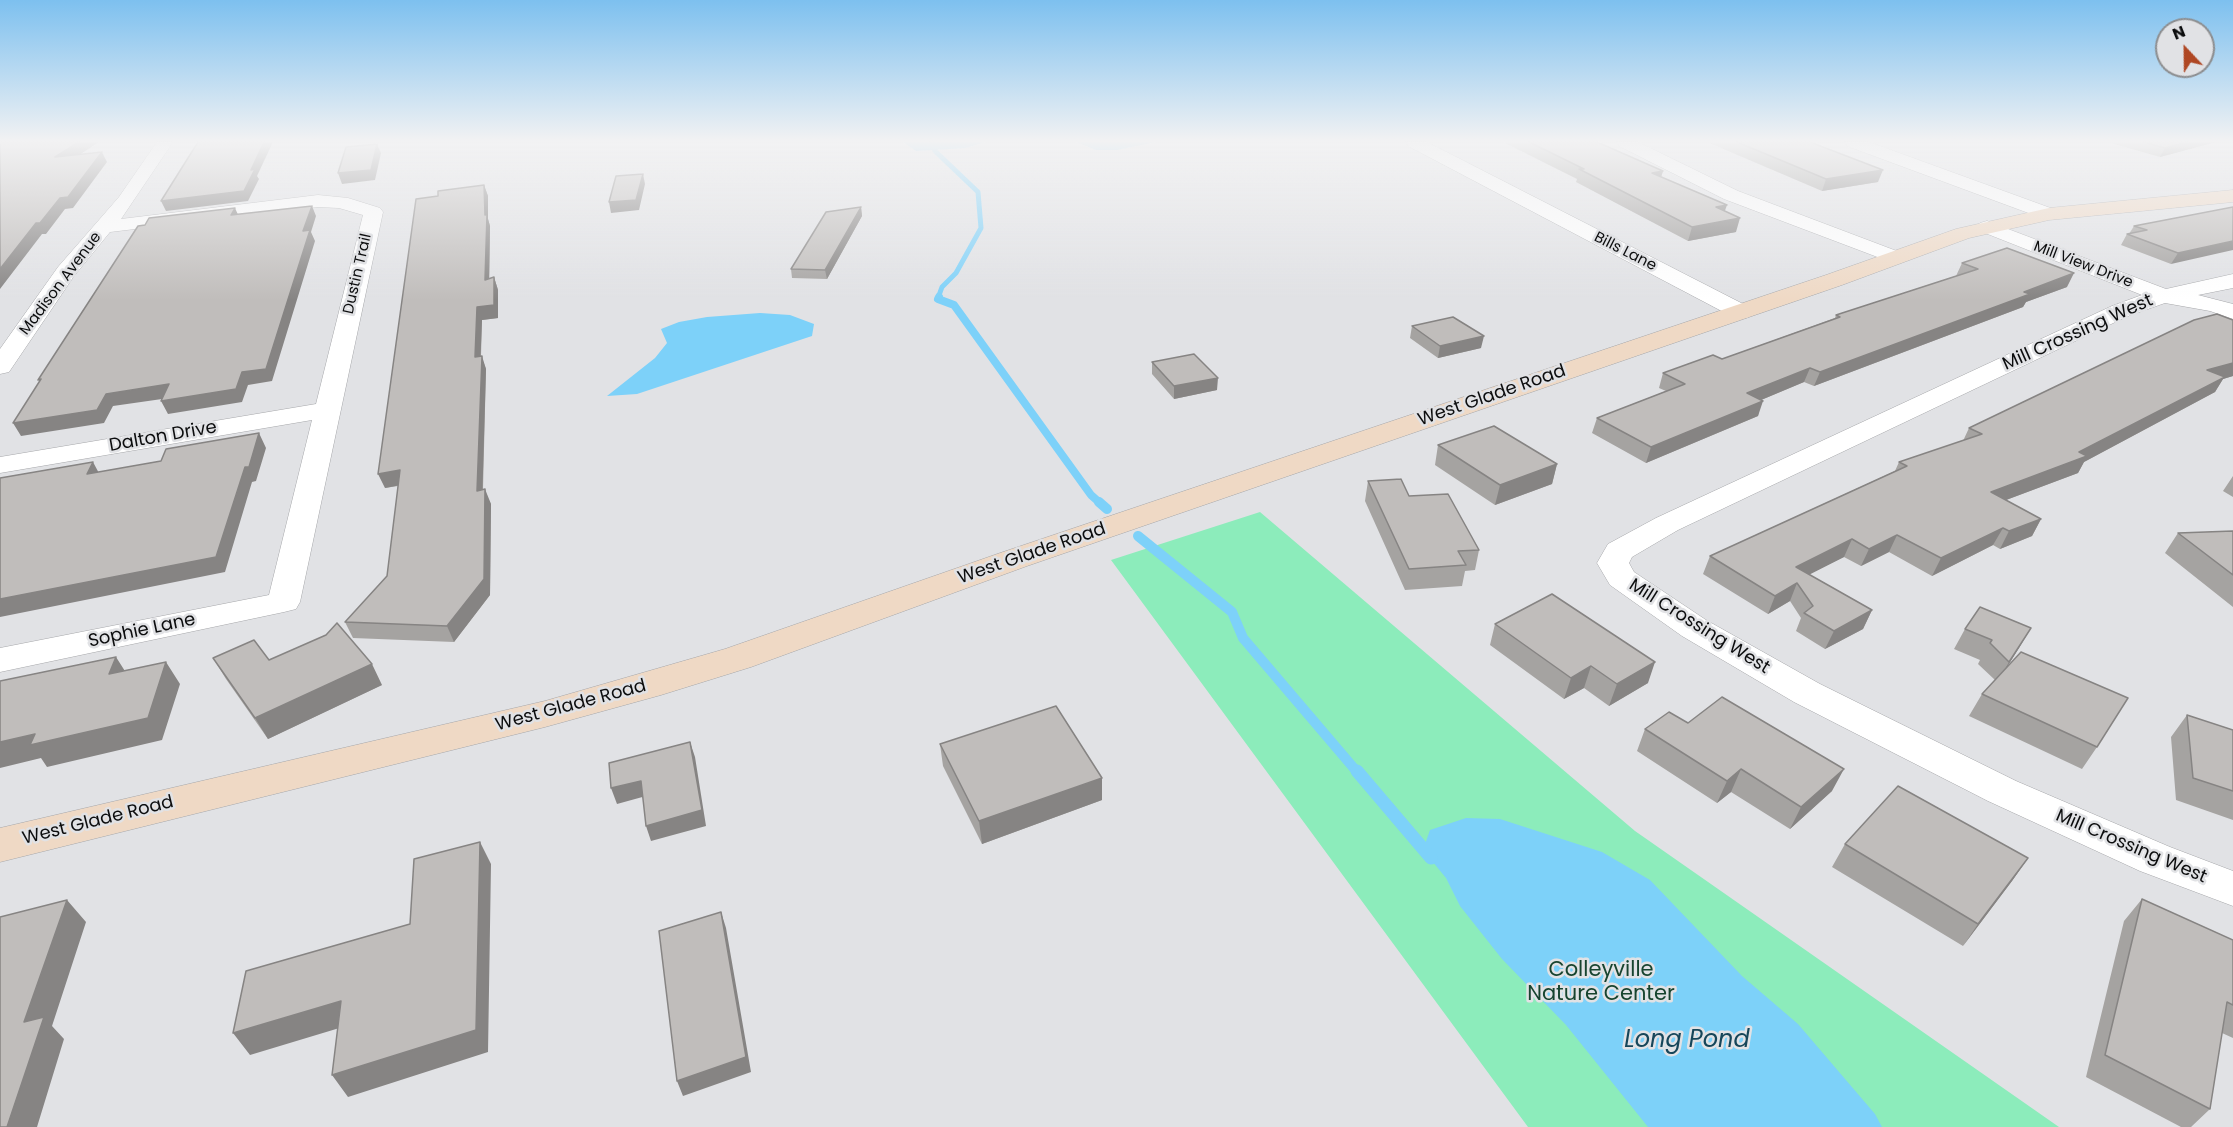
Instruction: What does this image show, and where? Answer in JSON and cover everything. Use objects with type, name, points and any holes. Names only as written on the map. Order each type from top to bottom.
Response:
[{"type":"main road","name":"West Glade Road","points":[[0,845],[550,713],[738,658],[1026,555],[1741,312],[1963,233],[2049,214],[2233,196]]},
{"type":"street","name":"Madison Avenue","points":[[0,368],[66,272],[130,195]]},
{"type":"street","name":"Bills Lane","points":[[1515,195],[1741,312]]},
{"type":"street","points":[[1730,195],[1791,219],[1908,252]]},
{"type":"street","points":[[1770,195],[1908,252]]},
{"type":"street","points":[[1996,195],[2049,214]]},
{"type":"street","name":"Dustin Trail","points":[[104,227],[318,201],[341,202],[373,212],[284,602]]},
{"type":"street","points":[[1791,219],[1814,212]]},
{"type":"street","name":"Mill View Drive","points":[[2019,220],[2180,292],[2224,309]]},
{"type":"street","name":"Mill View Drive","points":[[1987,227],[2224,309]]},
{"type":"street","points":[[2180,292],[2233,281]]},
{"type":"street","name":"Mill Crossing West","points":[[2180,292],[2120,311],[1667,524],[1620,551],[1613,563],[1622,578],[1694,628],[1807,693],[2002,791],[2155,859],[2233,889]]},
{"type":"street","name":"Dalton Drive","points":[[0,465],[326,410]]},
{"type":"street","name":"Sophie Lane","points":[[0,660],[284,602]]},
{"type":"green space","name":"Colleyville Nature Center","points":[[1260,512],[1635,831],[2059,1127],[1528,1127],[1111,560]]},
{"type":"water","points":[[760,313],[790,315],[814,324],[812,336],[637,394],[607,396],[655,358],[667,343],[661,329],[679,322],[707,317]]},
{"type":"water","name":"Long Pond","points":[[1466,818],[1500,819],[1602,852],[1650,880],[1742,976],[1798,1024],[1875,1114],[1882,1127],[1648,1127],[1566,1025],[1502,959],[1460,906],[1446,878],[1423,850],[1430,830]]},
{"type":"building","points":[[0,195],[70,195],[60,198],[40,223],[36,223],[0,269]]},
{"type":"building","points":[[165,195],[214,195],[161,201]]},
{"type":"building","points":[[484,195],[485,215],[487,214],[485,280],[494,277],[494,305],[477,307],[475,357],[482,356],[477,491],[485,489],[484,579],[447,626],[345,622],[387,576],[400,470],[378,474],[416,199]]},
{"type":"building","points":[[611,195],[637,195],[636,200],[609,202]]},
{"type":"building","points":[[1629,195],[1703,195],[1727,205],[1716,207],[1740,218],[1692,227]]},
{"type":"building","points":[[312,206],[303,231],[310,230],[266,369],[242,372],[236,389],[161,401],[169,384],[106,394],[97,410],[13,423],[41,379],[38,380],[138,226],[145,225],[149,218],[235,208],[231,215]]},
{"type":"building","points":[[861,207],[825,270],[791,269],[826,212]]},
{"type":"building","points":[[2233,207],[2233,241],[2178,253],[2127,234],[2147,230],[2134,226]]},
{"type":"building","points":[[2007,248],[2074,273],[2024,292],[2030,294],[1820,372],[1810,368],[1747,393],[1763,401],[1651,447],[1597,418],[1685,384],[1663,373],[1713,355],[1722,359],[1840,317],[1836,315],[1978,269],[1962,263]]},
{"type":"building","points":[[2217,314],[2233,320],[2233,363],[2207,370],[2225,377],[2079,452],[2087,456],[1991,492],[2041,519],[2009,531],[2003,528],[1941,558],[1897,535],[1869,549],[1852,539],[1796,567],[1872,610],[1834,631],[1804,613],[1813,606],[1797,583],[1775,596],[1710,556],[1907,466],[1899,462],[1982,434],[1969,428],[2194,320]]},
{"type":"building","points":[[1453,317],[1484,336],[1440,346],[1412,326]]},
{"type":"building","points":[[1194,354],[1218,378],[1174,386],[1152,362]]},
{"type":"building","points":[[1494,426],[1557,464],[1500,485],[1438,445]]},
{"type":"building","points":[[259,433],[249,467],[245,467],[216,557],[0,599],[0,478],[93,462],[87,474],[161,461],[166,449]]},
{"type":"building","points":[[1401,479],[1409,496],[1448,494],[1479,550],[1458,551],[1466,565],[1409,569],[1368,481]]},
{"type":"building","points":[[2233,531],[2233,575],[2178,533]]},
{"type":"building","points":[[1552,594],[1655,662],[1617,684],[1591,666],[1571,678],[1495,624]]},
{"type":"building","points":[[1980,607],[2031,628],[2009,662],[1990,643],[1992,640],[1965,629]]},
{"type":"building","points":[[337,623],[372,664],[255,718],[213,658],[254,640],[269,660],[326,635]]},
{"type":"building","points":[[2021,652],[2128,698],[2097,747],[1982,694]]},
{"type":"building","points":[[116,657],[109,674],[166,662],[148,718],[30,745],[35,734],[0,742],[0,681]]},
{"type":"building","points":[[1722,697],[1844,769],[1801,807],[1741,769],[1727,781],[1645,729],[1669,712],[1688,723]]},
{"type":"building","points":[[1056,706],[1102,778],[979,821],[940,744]]},
{"type":"building","points":[[2187,715],[2233,730],[2233,791],[2193,778]]},
{"type":"building","points":[[690,742],[702,810],[646,826],[641,781],[611,788],[609,763]]},
{"type":"building","points":[[1898,786],[2028,858],[1978,924],[1845,844]]},
{"type":"building","points":[[480,842],[476,1030],[332,1075],[341,1001],[233,1033],[246,971],[410,924],[414,859]]},
{"type":"building","points":[[2142,899],[2233,940],[2233,1005],[2227,1002],[2210,1109],[2105,1055]]},
{"type":"building","points":[[67,900],[24,1022],[44,1017],[7,1127],[0,1127],[0,917]]},
{"type":"building","points":[[721,912],[746,1057],[677,1081],[659,931]]},
{"type":"waterway","points":[[938,298],[942,287],[956,273],[981,228],[978,195]]},
{"type":"waterway","points":[[939,297],[938,299],[954,305],[1091,495],[1100,503]]},
{"type":"waterway","points":[[1099,502],[1107,509]]},
{"type":"waterway","points":[[1138,536],[1232,612],[1243,638],[1358,773]]},
{"type":"waterway","points":[[1357,771],[1431,858]]}]
